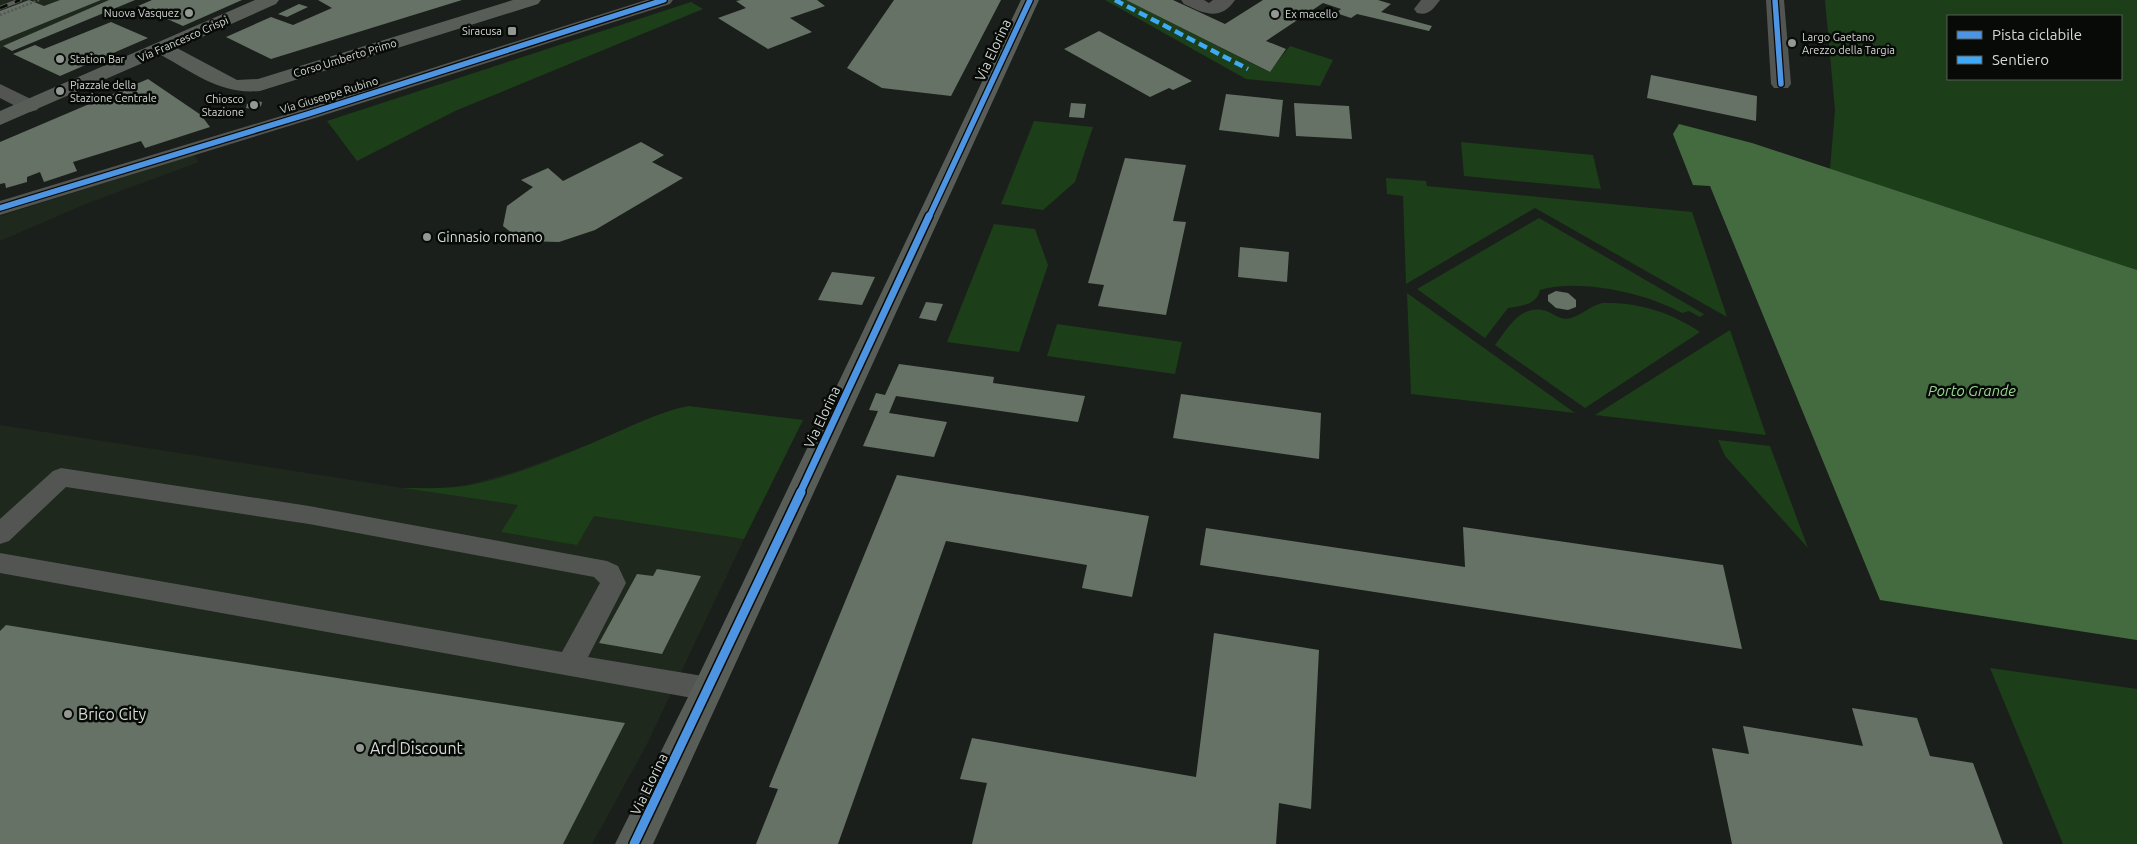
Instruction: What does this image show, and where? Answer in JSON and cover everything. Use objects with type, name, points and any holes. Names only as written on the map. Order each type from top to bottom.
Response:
[{"type":"main road","name":"Via Francesco Crispi","points":[[0,119],[270,0]]},
{"type":"main road","name":"Corso Umberto Primo","points":[[162,48],[231,85],[242,87],[260,85],[532,0]]},
{"type":"main road","name":"Via Elorina","points":[[634,844],[709,689],[1030,0]]},
{"type":"street","name":"Via Giuseppe Rubino","points":[[0,208],[308,114],[664,0]]},
{"type":"street","points":[[1190,0],[1210,10],[1226,0]]},
{"type":"street","points":[[1775,0],[1781,84]]},
{"type":"street","points":[[0,90],[30,106]]},
{"type":"lane","points":[[0,534],[61,477],[308,515],[598,568],[609,574],[613,582],[608,596],[569,665]]},
{"type":"lane","points":[[0,563],[709,689]]},
{"type":"path","points":[[0,15],[39,0]]},
{"type":"shaded area","points":[[0,0],[136,0],[12,51],[5,47],[0,49]]},
{"type":"shaded area","points":[[1105,0],[1126,0],[1269,72],[1290,46],[1333,60],[1320,86],[1246,79]]},
{"type":"shaded area","points":[[1825,0],[2137,0],[2137,270],[1830,169],[1835,110]]},
{"type":"shaded area","points":[[691,2],[703,9],[455,111],[357,161],[327,121]]},
{"type":"shaded area","points":[[1034,121],[1093,127],[1075,182],[1043,210],[1001,204]]},
{"type":"shaded area","points":[[1461,142],[1593,155],[1601,189],[1464,176]]},
{"type":"shaded area","points":[[194,155],[199,162],[88,203],[0,241],[0,216]]},
{"type":"shaded area","points":[[1386,178],[1426,181],[1427,186],[1692,212],[1727,317],[1535,208],[1406,284],[1403,196],[1387,194]]},
{"type":"shaded area","points":[[1539,218],[1704,314],[1700,317],[1689,311],[1682,313],[1651,299],[1612,290],[1593,287],[1556,287],[1540,290],[1535,299],[1528,304],[1508,308],[1485,338],[1417,289]]},
{"type":"shaded area","points":[[994,224],[1035,229],[1048,265],[1019,352],[947,342]]},
{"type":"shaded area","points":[[1407,293],[1575,413],[1411,394]]},
{"type":"shaded area","points":[[1602,303],[1641,306],[1666,314],[1700,332],[1585,408],[1495,345],[1516,319],[1529,311],[1537,309],[1567,319],[1575,317]]},
{"type":"shaded area","points":[[1057,324],[1182,342],[1175,374],[1047,356]]},
{"type":"shaded area","points":[[1730,330],[1766,435],[1595,415]]},
{"type":"shaded area","points":[[688,406],[803,420],[744,539],[647,744],[592,844],[0,844],[0,425],[403,488],[440,488],[467,485],[517,471],[595,442],[674,409]]},
{"type":"shaded area","points":[[688,406],[803,420],[744,539],[594,516],[577,545],[501,532],[518,505],[403,488],[457,487],[497,479],[551,460],[654,416]]},
{"type":"shaded area","points":[[1718,440],[1770,446],[1808,548],[1725,456]]},
{"type":"shaded area","points":[[1990,668],[2137,689],[2137,844],[2063,844]]},
{"type":"water","name":"Porto Grande","points":[[1679,124],[1752,143],[2137,270],[2137,640],[1880,600],[1710,186],[1693,185],[1673,134]]},
{"type":"building","points":[[29,0],[44,6],[60,0],[101,0],[0,41],[0,11]]},
{"type":"building","points":[[109,0],[135,0],[12,51],[3,46]]},
{"type":"building","points":[[152,0],[242,0],[183,26],[138,6]]},
{"type":"building","points":[[318,0],[462,0],[271,59],[226,37],[271,17],[293,25],[332,8]]},
{"type":"building","points":[[817,0],[825,6],[790,18],[812,32],[768,49],[718,18],[746,8],[736,1]]},
{"type":"building","points":[[894,0],[1001,0],[951,96],[882,88],[847,68]]},
{"type":"building","points":[[1126,0],[1173,0],[1225,24],[1263,0],[1378,0],[1391,4],[1381,12],[1432,26],[1429,31],[1357,14],[1351,18],[1336,13],[1341,9],[1323,3],[1266,41],[1286,49],[1270,72]]},
{"type":"building","points":[[299,4],[308,7],[287,17],[278,14]]},
{"type":"building","points":[[111,22],[148,38],[60,76],[13,54],[35,45],[44,49]]},
{"type":"building","points":[[1099,31],[1192,81],[1173,90],[1169,88],[1150,97],[1064,49]]},
{"type":"building","points":[[1651,75],[1757,96],[1756,121],[1647,98]]},
{"type":"building","points":[[148,79],[201,115],[210,127],[145,148],[141,141],[73,162],[77,171],[44,182],[40,172],[27,177],[27,182],[6,188],[5,183],[0,184],[0,142]]},
{"type":"building","points":[[1226,94],[1283,100],[1279,137],[1219,130]]},
{"type":"building","name":"Chiosco Stazione","points":[[256,101],[262,102],[261,106],[252,109],[246,108],[247,104]]},
{"type":"building","points":[[1071,103],[1086,104],[1084,118],[1069,117]]},
{"type":"building","points":[[1294,103],[1349,106],[1352,139],[1296,136]]},
{"type":"building","points":[[641,142],[664,155],[652,162],[683,178],[595,230],[559,242],[522,241],[503,226],[507,206],[533,187],[521,180],[548,168],[563,181]]},
{"type":"building","points":[[1125,158],[1186,165],[1173,221],[1186,222],[1166,315],[1098,306],[1104,285],[1088,283]]},
{"type":"building","points":[[1240,247],[1289,252],[1287,282],[1238,277]]},
{"type":"building","points":[[832,272],[875,277],[862,305],[818,300]]},
{"type":"building","points":[[1556,291],[1568,293],[1576,300],[1576,307],[1568,310],[1556,308],[1548,301],[1548,295]]},
{"type":"building","points":[[926,302],[943,304],[936,321],[919,318]]},
{"type":"building","points":[[899,364],[994,377],[993,383],[1085,396],[1078,422],[896,396],[889,413],[947,422],[934,457],[863,446],[878,411],[869,410],[876,393],[885,395]]},
{"type":"building","points":[[1181,394],[1321,413],[1319,459],[1173,438]]},
{"type":"building","points":[[897,475],[1149,516],[1132,597],[1082,588],[1087,565],[946,541],[838,844],[756,844],[778,789],[769,787]]},
{"type":"building","points":[[1463,527],[1723,565],[1742,649],[1200,565],[1206,528],[1465,567]]},
{"type":"building","points":[[657,569],[701,576],[662,654],[599,643],[637,574],[653,576]]},
{"type":"building","name":"Ard Discount","points":[[6,625],[625,723],[563,844],[0,844],[0,631]]},
{"type":"building","points":[[1214,633],[1319,650],[1311,809],[1279,803],[1276,844],[972,844],[987,783],[960,779],[972,738],[1196,777]]},
{"type":"building","points":[[1852,708],[1917,718],[1930,756],[1973,763],[2003,844],[1732,844],[1712,748],[1749,754],[1743,726],[1863,746]]},
{"type":"railway","points":[[0,8],[20,0]]},
{"type":"marked path","points":[[1115,0],[1248,69]]},
{"type":"cycle path","points":[[0,208],[308,114],[664,0]]},
{"type":"cycle path","points":[[634,844],[709,689],[1030,0]]},
{"type":"cycle path","points":[[1775,0],[1781,84]]},
{"type":"place","name":"Nuova Vasquez","points":[[189,13]]},
{"type":"place","name":"Ex macello","points":[[1275,14]]},
{"type":"place","name":"Siracusa","points":[[512,31]]},
{"type":"place","name":"Largo Gaetano Arezzo della Targia","points":[[1792,43]]},
{"type":"place","name":"Station Bar","points":[[60,59]]},
{"type":"place","name":"Piazzale della Stazione Centrale","points":[[60,91]]},
{"type":"place","name":"Chiosco Stazione","points":[[254,105]]},
{"type":"place","name":"Ginnasio romano","points":[[427,237]]},
{"type":"place","name":"Brico City","points":[[68,714]]},
{"type":"place","name":"Ard Discount","points":[[360,748]]}]
